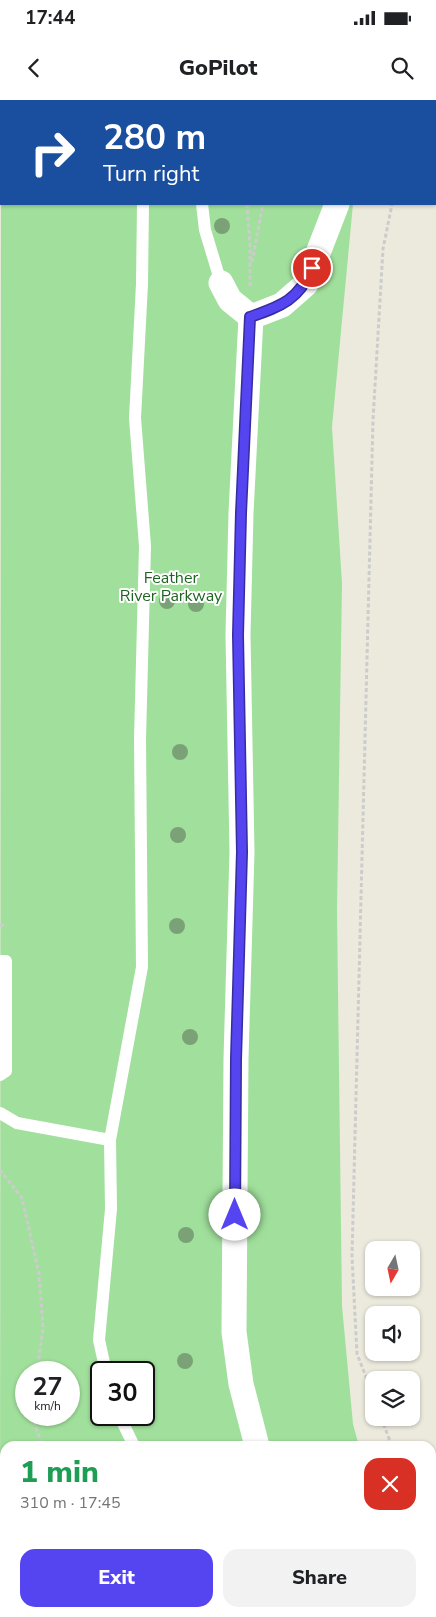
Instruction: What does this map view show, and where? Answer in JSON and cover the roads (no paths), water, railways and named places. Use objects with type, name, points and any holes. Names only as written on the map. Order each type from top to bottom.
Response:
[{"type":"street","points":[[250,317],[282,305],[306,284],[338,205]]},
{"type":"street","points":[[221,283],[230,300],[250,317]]},
{"type":"street","points":[[250,317],[241,513],[238,635],[242,852],[236,1059],[234,1332],[241,1384],[256,1441]]},
{"type":"lane","points":[[104,1361],[99,1340],[111,1209],[110,1140],[142,967],[140,738],[145,546],[135,418],[142,284],[143,205]]},
{"type":"lane","points":[[202,205],[206,230],[221,283]]},
{"type":"lane","points":[[0,961],[6,961],[6,1072],[0,1075]]},
{"type":"lane","points":[[0,1113],[17,1123],[110,1140]]},
{"type":"lane","points":[[124,1426],[132,1441]]},
{"type":"park label","name":"Feather River Parkway","points":[[171,587]]}]
